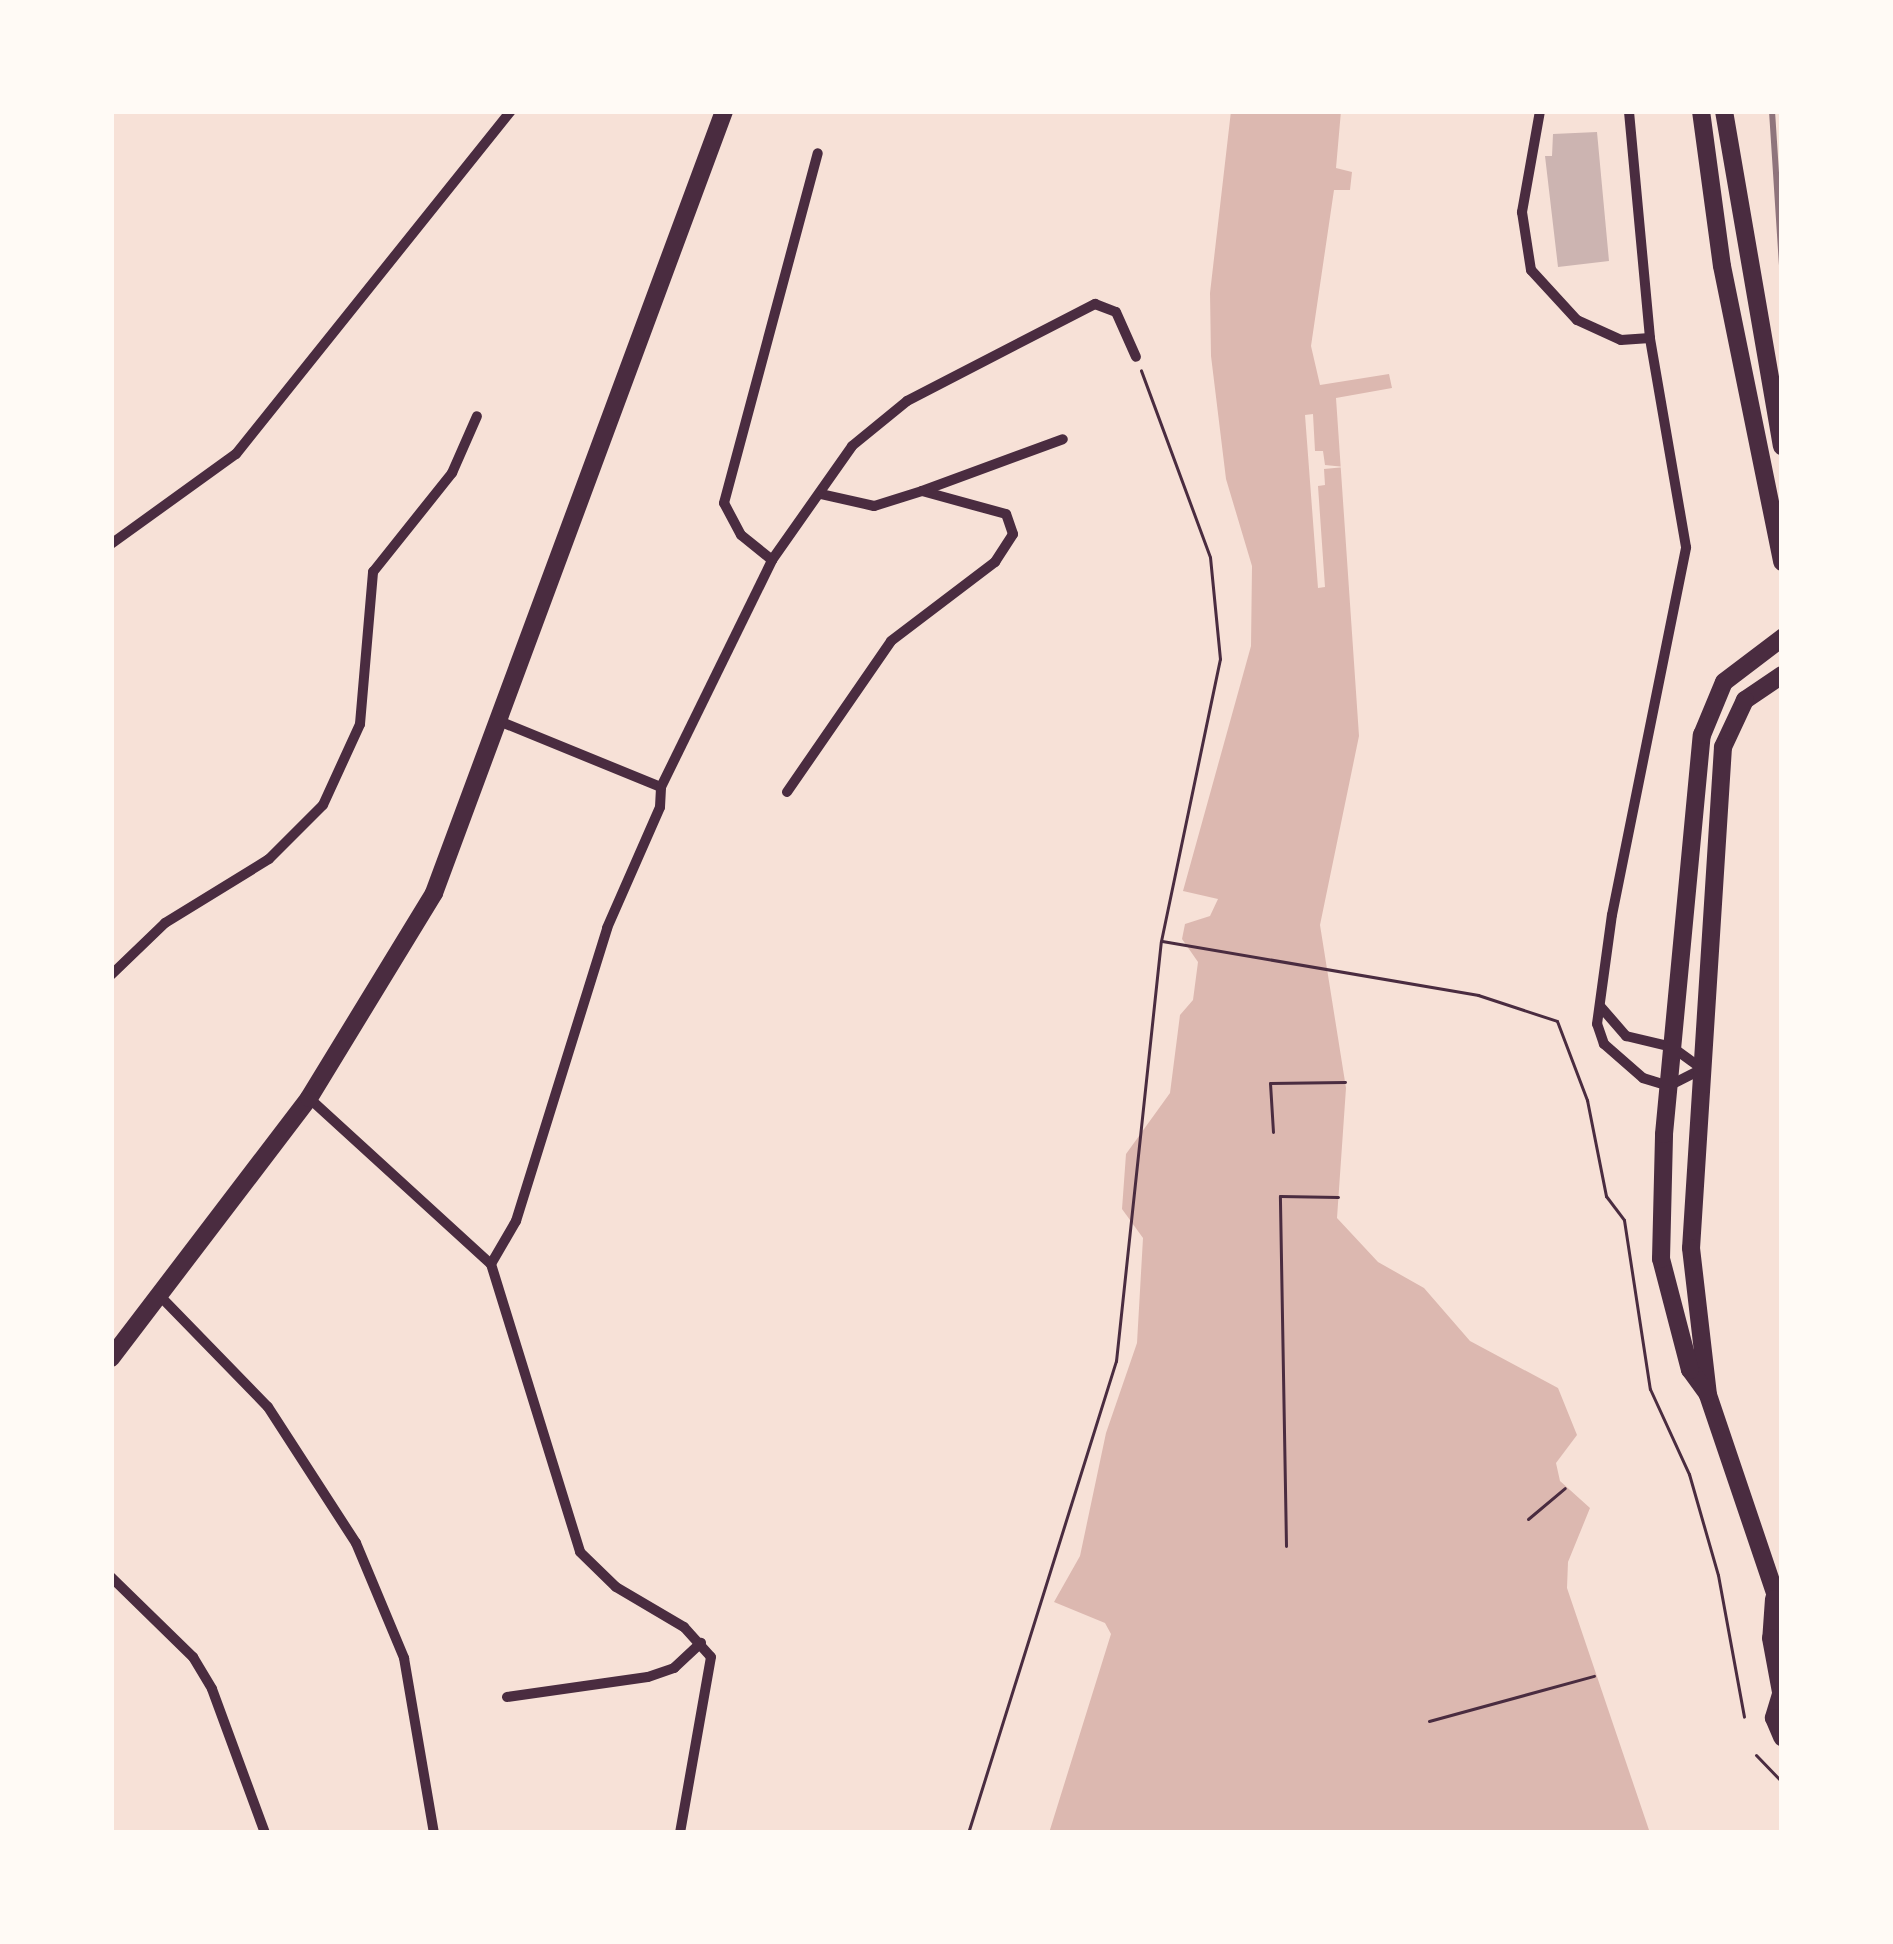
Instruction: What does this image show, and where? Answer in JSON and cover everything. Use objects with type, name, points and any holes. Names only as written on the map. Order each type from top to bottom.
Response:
[{"type":"main road","points":[[111,1358],[309,1098],[434,893],[724,111]]},
{"type":"main road","points":[[1701,111],[1722,266],[1782,562]]},
{"type":"main road","points":[[1724,111],[1782,446]]},
{"type":"main road","points":[[1708,1395],[1690,1370],[1661,1259],[1669,1086],[1702,735],[1724,682],[1782,638]]},
{"type":"main road","points":[[1782,675],[1745,700],[1723,747],[1691,1248],[1708,1395],[1778,1606],[1771,1638],[1782,1691],[1774,1718],[1782,1736]]},
{"type":"street","points":[[111,544],[202,485],[236,454],[511,111]]},
{"type":"street","points":[[1540,111],[1522,212],[1531,270],[1576,320],[1621,340],[1650,338]]},
{"type":"street","points":[[1600,1006],[1626,1036],[1672,1048],[1702,1069],[1669,1086],[1643,1078],[1604,1044],[1600,1006],[1686,547],[1650,338],[1629,111]]},
{"type":"street","points":[[772,560],[741,535],[724,503],[818,154]]},
{"type":"street","points":[[491,1264],[516,1221],[607,928],[662,787],[772,560],[877,420],[1049,322],[1104,304],[1116,311],[1136,357]]},
{"type":"street","points":[[111,975],[165,923],[269,859],[323,805],[360,724],[374,572],[452,473],[477,416]]},
{"type":"street","points":[[821,494],[874,506],[1063,440]]},
{"type":"street","points":[[788,792],[891,640],[1010,545],[1013,522],[1006,514],[922,491]]},
{"type":"street","points":[[499,721],[662,787]]},
{"type":"street","points":[[309,1098],[491,1264],[580,1552],[596,1571],[701,1643],[711,1657],[710,1685],[680,1833]]},
{"type":"street","points":[[160,1298],[268,1407],[356,1544],[404,1658],[432,1786],[434,1833]]},
{"type":"street","points":[[111,1577],[193,1658],[212,1689],[265,1833]]},
{"type":"street","points":[[507,1696],[648,1677],[674,1668],[701,1643]]},
{"type":"path","points":[[968,1833],[1022,1642],[1116,1361],[1161,941],[1220,659],[1210,557],[1136,357]]},
{"type":"path","points":[[1161,941],[1478,995],[1538,1010],[1561,1026],[1595,1131],[1606,1196],[1624,1220],[1651,1389],[1689,1474],[1718,1575],[1744,1718]]},
{"type":"path","points":[[1273,1132],[1270,1083],[1345,1082]]},
{"type":"path","points":[[1286,1546],[1280,1196],[1338,1197]]},
{"type":"path","points":[[1528,1519],[1565,1487]]},
{"type":"path","points":[[1430,1721],[1594,1676]]},
{"type":"path","points":[[1756,1754],[1782,1782]]},
{"type":"shaded area","points":[[1231,111],[1341,111],[1336,168],[1352,172],[1350,190],[1334,190],[1311,346],[1320,385],[1389,374],[1392,388],[1336,398],[1359,736],[1320,925],[1346,1088],[1337,1218],[1378,1262],[1424,1288],[1470,1341],[1558,1388],[1577,1435],[1556,1463],[1560,1481],[1590,1508],[1568,1562],[1567,1588],[1650,1833],[1049,1833],[1111,1634],[1105,1623],[1054,1602],[1080,1556],[1106,1433],[1137,1343],[1143,1238],[1122,1209],[1126,1154],[1170,1093],[1180,1015],[1193,1000],[1198,962],[1182,939],[1185,924],[1210,916],[1218,899],[1183,891],[1251,646],[1252,566],[1226,479],[1211,356],[1210,293]]},
{"type":"pier","points":[[1313,414],[1315,451],[1323,451],[1325,465],[1345,467],[1324,469],[1325,485],[1318,486],[1325,587],[1318,588],[1305,415]]},
{"type":"building","points":[[1597,132],[1609,261],[1558,267],[1545,156],[1552,156],[1553,134]]},
{"type":"railway","points":[[1772,111],[1782,265]]}]
